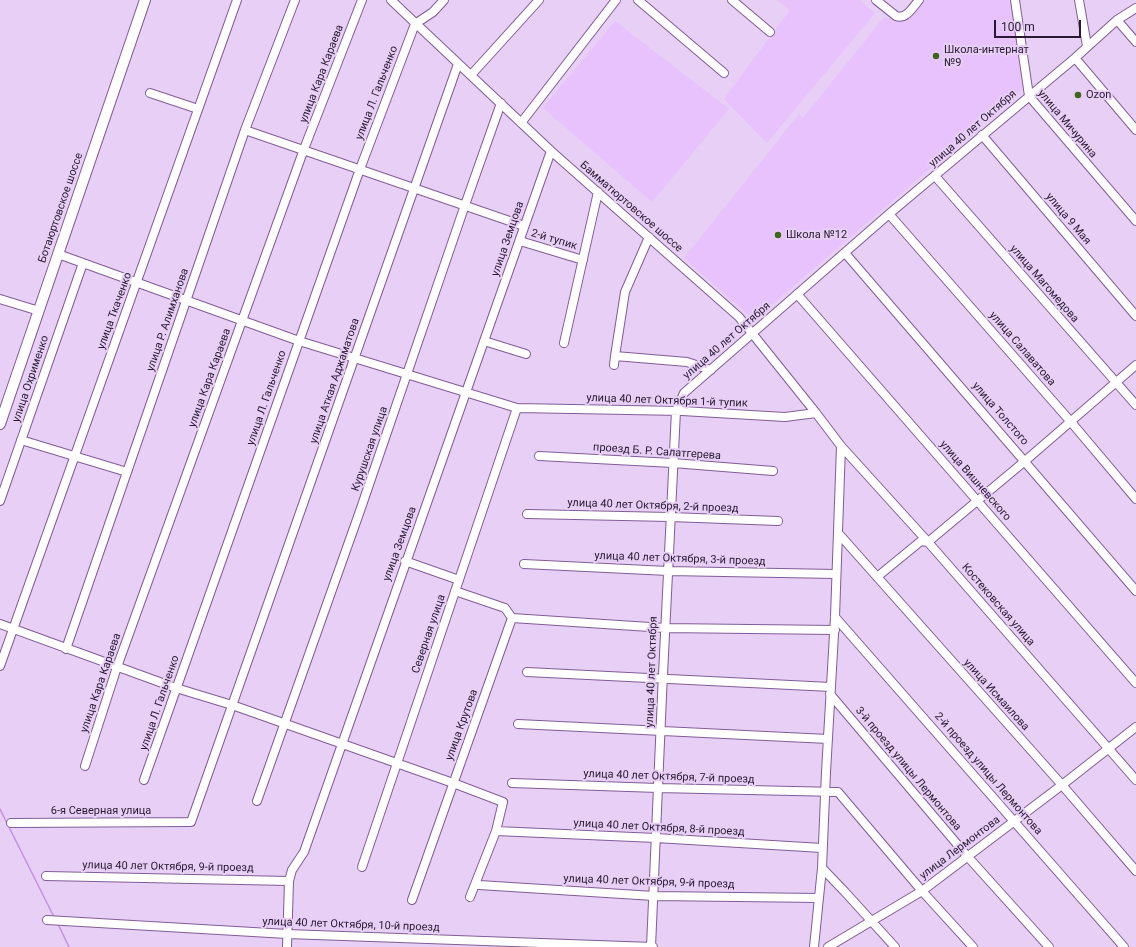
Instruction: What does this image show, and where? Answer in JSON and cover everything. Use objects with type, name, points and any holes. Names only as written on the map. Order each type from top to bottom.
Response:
[{"type":"main road","name":"Ботаюртовское шоссе","points":[[0,424],[145,0]]},
{"type":"street","name":"улица Ткаченко","points":[[0,666],[236,0]]},
{"type":"street","name":"улица Р. Алимханова","points":[[66,649],[245,130],[295,0]]},
{"type":"street","name":"улица Кара Караева","points":[[85,766],[117,667],[304,149],[362,0]]},
{"type":"street","name":"Бамматюртовское шоссе","points":[[391,0],[550,151],[739,317],[816,412],[841,446]]},
{"type":"street","points":[[415,24],[433,12],[444,0]]},
{"type":"street","points":[[470,75],[539,0]]},
{"type":"street","points":[[521,123],[616,0]]},
{"type":"street","points":[[638,0],[724,73]]},
{"type":"street","points":[[732,0],[770,32]]},
{"type":"street","points":[[876,0],[900,18],[905,16],[919,0]]},
{"type":"street","name":"улица Мичурина","points":[[1015,0],[1029,96],[1136,221]]},
{"type":"street","points":[[1079,0],[1087,46]]},
{"type":"street","name":"улица 40 лет Октября","points":[[652,947],[660,732],[664,680],[665,628],[676,411],[684,393],[889,214],[1075,58],[1117,20],[1136,8]]},
{"type":"street","points":[[1117,20],[1136,42]]},
{"type":"street","name":"улица Л. Гальченко","points":[[144,780],[360,169],[415,24]]},
{"type":"street","points":[[1075,58],[1136,130]]},
{"type":"street","name":"улица Аткая Аджаматова","points":[[191,822],[458,64]]},
{"type":"street","points":[[150,93],[198,109]]},
{"type":"street","name":"Курушская улица","points":[[257,801],[361,508],[501,103]]},
{"type":"street","points":[[245,130],[304,149],[524,226]]},
{"type":"street","name":"улица 9 Мая","points":[[982,135],[1136,316]]},
{"type":"street","name":"улица Земцова","points":[[286,947],[289,881],[292,870],[304,852],[405,561],[520,241],[550,151]]},
{"type":"street","name":"улица Магомедова","points":[[935,176],[1136,406]]},
{"type":"street","points":[[564,343],[598,192]]},
{"type":"street","name":"улица Салаватова","points":[[889,214],[1071,422],[1136,500]]},
{"type":"street","points":[[614,365],[625,292],[648,237]]},
{"type":"street","name":"2-й тупик","points":[[520,241],[583,260]]},
{"type":"street","name":"улица Толстого","points":[[845,253],[1136,592]]},
{"type":"street","name":"улица 40 лет Октября 1-й тупик","points":[[58,254],[299,341],[517,408],[676,411],[785,417],[816,412]]},
{"type":"street","name":"улица Охрименко","points":[[0,501],[83,263]]},
{"type":"street","name":"улица Вишневского","points":[[797,294],[1136,683]]},
{"type":"street","points":[[0,299],[39,311]]},
{"type":"street","points":[[484,341],[526,354]]},
{"type":"street","points":[[615,356],[687,362],[711,370]]},
{"type":"street","points":[[877,577],[921,541],[928,542],[1071,422],[1136,365]]},
{"type":"street","name":"Северная улица","points":[[362,867],[517,408]]},
{"type":"street","points":[[21,440],[127,472]]},
{"type":"street","points":[[814,947],[822,868],[839,534],[841,446]]},
{"type":"street","name":"Костековская улица","points":[[841,446],[928,542],[1136,780]]},
{"type":"street","name":"проезд Б. Р. Салатгерева","points":[[539,456],[673,463],[773,471]]},
{"type":"street","name":"улица 40 лет Октября, 2-й проезд","points":[[527,514],[778,521]]},
{"type":"street","name":"улица Исмаилова","points":[[839,534],[1062,785],[1136,872]]},
{"type":"street","points":[[405,561],[459,580]]},
{"type":"street","name":"улица 40 лет Октября, 3-й проезд","points":[[524,564],[668,571],[836,574]]},
{"type":"street","points":[[455,591],[505,608],[512,618],[665,628],[834,630]]},
{"type":"street","name":"2-й проезд улицы Лермонтова","points":[[835,617],[1124,947]]},
{"type":"street","name":"улица Крутова","points":[[412,900],[452,783],[512,618]]},
{"type":"street","points":[[0,624],[176,688],[232,705],[284,725],[342,744],[503,802],[496,831],[470,897]]},
{"type":"street","points":[[527,672],[830,691]]},
{"type":"street","name":"3-й проезд улицы Лермонтова","points":[[830,691],[968,856],[1047,947]]},
{"type":"street","points":[[518,724],[828,739]]},
{"type":"street","name":"улица Лермонтова","points":[[828,947],[922,891],[1136,727]]},
{"type":"street","name":"улица 40 лет Октября, 7-й проезд","points":[[512,783],[838,792],[922,891],[973,947]]},
{"type":"street","name":"6-я Северная улица","points":[[11,823],[191,822]]},
{"type":"street","name":"улица 40 лет Октября, 8-й проезд","points":[[496,831],[656,838],[822,848]]},
{"type":"street","points":[[822,868],[895,947]]},
{"type":"street","name":"улица 40 лет Октября, 9-й проезд","points":[[46,876],[289,881]]},
{"type":"street","name":"улица 40 лет Октября, 9-й проезд","points":[[479,884],[654,896],[819,898]]},
{"type":"street","name":"улица 40 лет Октября, 10-й проезд","points":[[47,920],[287,934],[652,947]]},
{"type":"shaded area","points":[[777,0],[860,0],[875,13],[767,143],[724,99],[790,10]]},
{"type":"shaded area","points":[[925,0],[1011,0],[1022,89],[754,320],[684,258],[799,114],[803,118],[884,17],[905,23]]},
{"type":"shaded area","points":[[615,21],[729,109],[652,202],[543,108]]},
{"type":"waterway","points":[[0,809],[54,917]]},
{"type":"waterway","points":[[58,924],[69,947]]},
{"type":"place","name":"Школа-интернат №9","points":[[936,56]]},
{"type":"place","name":"Ozon","points":[[1078,95]]},
{"type":"place","name":"Школа №12","points":[[778,235]]}]
